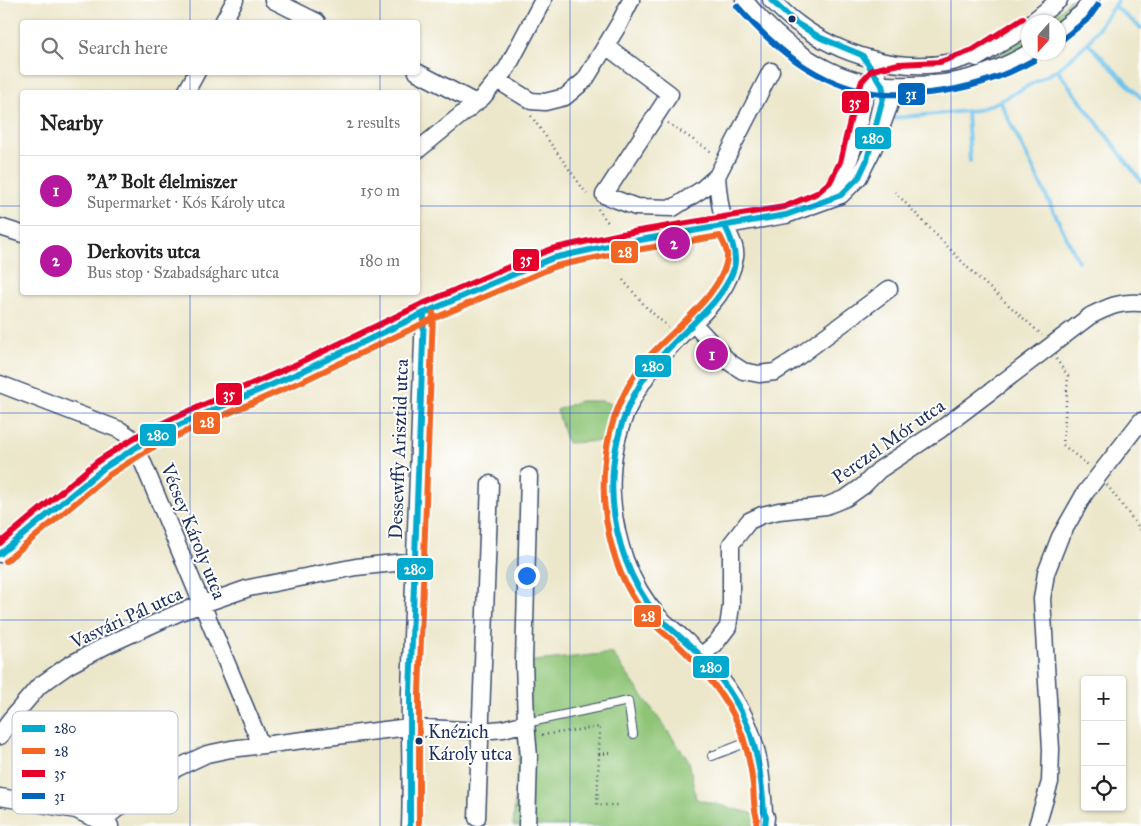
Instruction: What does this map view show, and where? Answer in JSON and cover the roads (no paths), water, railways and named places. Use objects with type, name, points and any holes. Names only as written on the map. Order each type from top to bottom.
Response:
[{"type":"street","points":[[224,20],[235,0]]},
{"type":"street","points":[[273,0],[314,20]]},
{"type":"street","points":[[420,148],[483,97],[507,68],[543,0]]},
{"type":"street","points":[[497,80],[531,101],[545,102],[565,97],[585,80],[631,0]]},
{"type":"street","points":[[744,0],[782,40],[807,58],[837,73],[877,82],[937,85],[995,70],[1021,57]]},
{"type":"street","points":[[772,0],[796,23],[821,38],[862,56],[888,63],[950,62],[985,52]]},
{"type":"street","points":[[1041,15],[1059,0]]},
{"type":"street","points":[[1066,25],[1082,12],[1091,0]]},
{"type":"street","points":[[822,201],[837,186],[848,165],[861,112],[877,82],[900,73],[942,71],[977,58],[1021,31]]},
{"type":"street","points":[[606,46],[670,94],[604,194],[636,207],[673,208],[718,176]]},
{"type":"street","points":[[862,56],[884,94],[868,160]]},
{"type":"street","points":[[764,826],[766,816],[757,749],[744,716],[722,681],[701,656],[658,616],[637,586],[626,561],[615,527],[612,494],[616,441],[625,413],[640,383],[656,361],[725,288],[732,273],[736,254],[725,226],[718,191],[718,176],[771,71]]},
{"type":"street","points":[[420,74],[476,103]]},
{"type":"street","points":[[187,90],[194,75]]},
{"type":"street","points":[[0,554],[104,468],[137,447],[181,424],[301,372],[424,313],[553,258],[622,243],[786,215],[841,195],[859,177],[874,147],[891,101],[898,95],[919,85]]},
{"type":"street","points":[[0,228],[20,233]]},
{"type":"street","points":[[693,323],[728,362],[743,370],[759,374],[775,372],[795,360],[888,289]]},
{"type":"street","name":"Perczel Mór utca","points":[[701,656],[715,644],[728,627],[731,606],[730,544],[749,521],[762,515],[779,511],[826,506],[846,498],[863,486],[879,470],[941,429],[1090,316],[1109,306],[1128,302],[1141,304]]},
{"type":"street","name":"Dessewffy Arisztid utca","points":[[410,826],[409,727],[424,313]]},
{"type":"street","name":"Vécsey Károly utca","points":[[0,384],[120,430],[134,439],[261,745]]},
{"type":"street","points":[[1037,826],[1050,782],[1051,749],[1042,599],[1046,573],[1060,537],[1085,494],[1141,421]]},
{"type":"street","points":[[527,826],[529,757],[524,661],[529,476]]},
{"type":"street","points":[[477,818],[490,484]]},
{"type":"street","name":"Vasvári Pál utca","points":[[18,711],[39,686],[69,665],[107,645],[180,612],[250,588],[356,568],[414,561]]},
{"type":"street","name":"Vasvári Pál utca","points":[[0,736],[12,718]]},
{"type":"street","points":[[178,768],[207,754],[261,745],[409,727],[481,731],[503,729],[527,730]]},
{"type":"street","points":[[83,814],[104,825],[115,814]]},
{"type":"lane","points":[[527,730],[628,701],[633,734]]},
{"type":"lane","points":[[712,756],[753,740]]},
{"type":"waterway","points":[[894,118],[978,110],[1000,101],[1057,70],[1088,43],[1118,0]]},
{"type":"waterway","points":[[1114,6],[1141,28]]},
{"type":"waterway","points":[[1088,43],[1141,98]]},
{"type":"waterway","points":[[1057,70],[1141,181]]},
{"type":"waterway","points":[[1000,101],[1078,261]]},
{"type":"waterway","points":[[967,112],[970,161]]},
{"type":"place","name":"Derkovits utca","points":[[674,243]]},
{"type":"place","name":"\"A\" Bolt élelmiszer","points":[[712,354]]},
{"type":"place","name":"Knézich Károly utca","points":[[419,741]]}]
